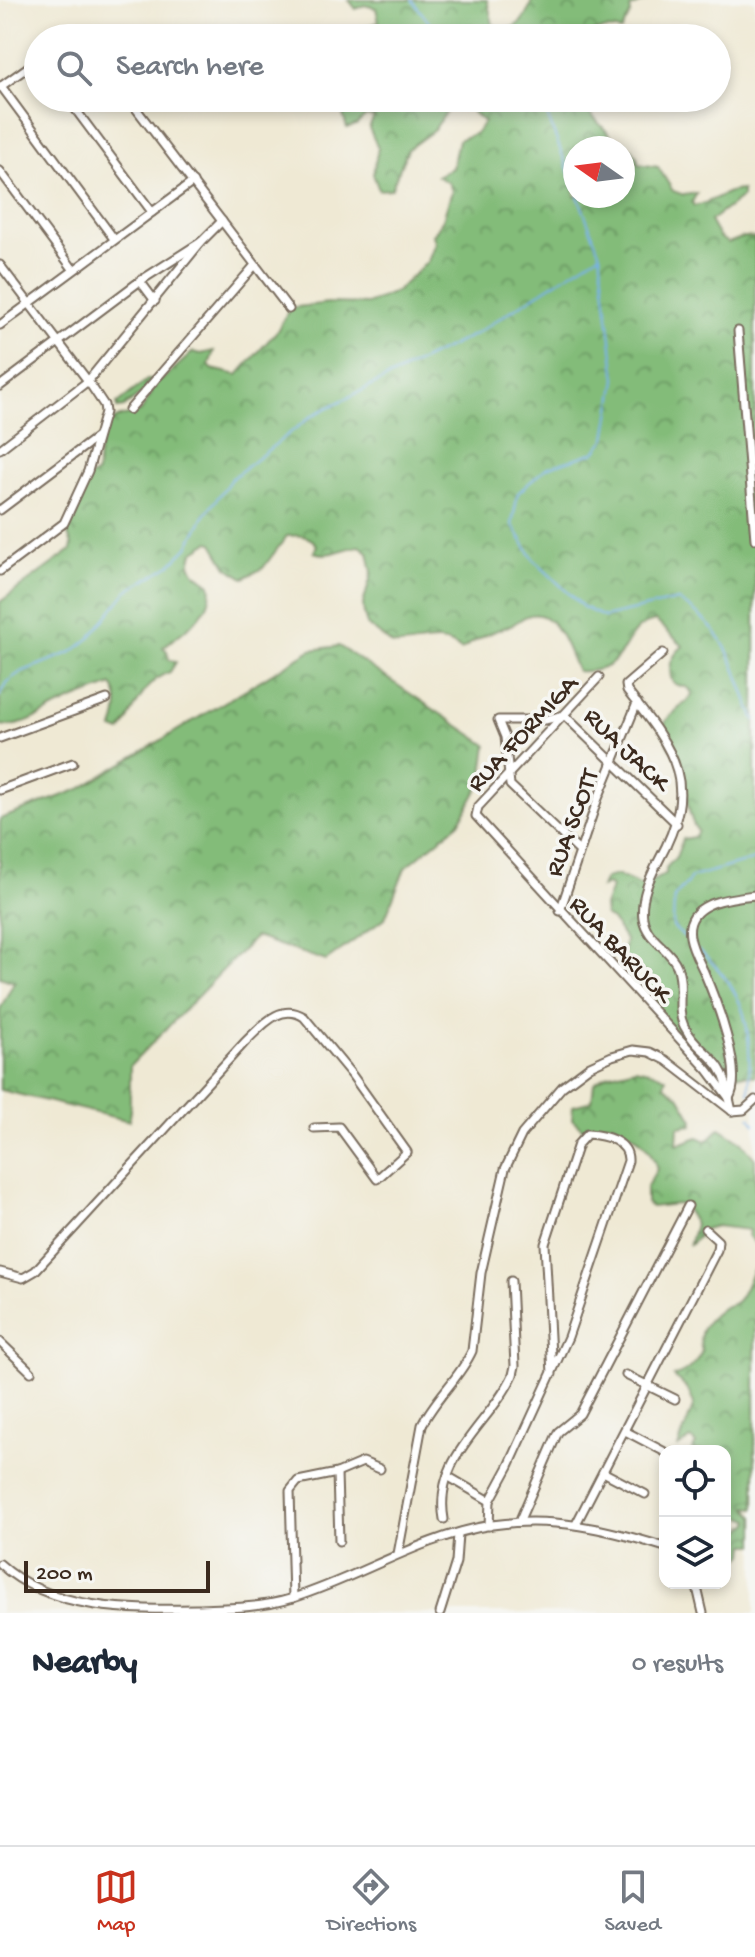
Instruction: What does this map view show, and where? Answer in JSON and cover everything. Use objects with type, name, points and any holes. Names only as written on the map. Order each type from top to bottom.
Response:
[{"type":"street","points":[[24,70],[0,87],[114,239]]},
{"type":"street","points":[[77,112],[152,212]]},
{"type":"street","points":[[139,112],[289,309]]},
{"type":"street","points":[[0,171],[73,269]]},
{"type":"street","points":[[0,325],[193,182]]},
{"type":"street","points":[[0,449],[88,381],[201,242],[222,221]]},
{"type":"street","points":[[0,386],[140,281],[201,242]]},
{"type":"street","points":[[0,265],[88,381],[104,405],[105,412],[88,471],[64,523],[0,571]]},
{"type":"street","points":[[129,410],[255,265]]},
{"type":"street","points":[[140,281],[155,301]]},
{"type":"street","points":[[738,331],[755,539]]},
{"type":"street","points":[[0,510],[99,436]]},
{"type":"street","points":[[73,457],[88,471]]},
{"type":"street","name":"RUA SCOTT","points":[[560,911],[579,851],[637,703],[627,691],[628,683],[663,653]]},
{"type":"street","name":"RUA FORMIGA","points":[[476,816],[478,807],[599,677]]},
{"type":"street","points":[[0,738],[107,699]]},
{"type":"street","points":[[637,703],[664,740],[675,763],[680,791],[677,824],[647,889],[643,916],[650,935],[677,965],[683,1024],[719,1064],[729,1098]]},
{"type":"street","name":"RUA JACK","points":[[507,775],[505,737],[498,720],[545,720],[564,715],[677,824]]},
{"type":"street","points":[[0,790],[73,763]]},
{"type":"street","points":[[507,775],[515,791],[579,851]]},
{"type":"street","name":"RUA BARUCK","points":[[476,816],[708,1070],[729,1098],[732,1111]]},
{"type":"street","points":[[729,1098],[735,1085],[731,1054],[692,946],[689,929],[698,911],[708,904],[755,895]]},
{"type":"street","points":[[0,1272],[23,1278],[35,1271],[245,1042],[272,1017],[284,1011],[295,1011],[304,1017],[352,1075],[407,1152],[377,1179],[339,1127],[314,1128]]},
{"type":"street","points":[[398,1554],[422,1425],[472,1351],[481,1273],[505,1169],[522,1134],[562,1087],[576,1076],[612,1056],[633,1050],[650,1052],[666,1060],[732,1111],[744,1110],[755,1100]]},
{"type":"street","points":[[489,1526],[490,1501],[552,1374],[568,1337],[628,1161],[629,1155],[623,1144],[593,1134],[582,1138],[578,1144],[547,1236],[545,1253],[552,1374]]},
{"type":"street","points":[[519,1522],[558,1432],[580,1414],[688,1206]]},
{"type":"street","points":[[576,1524],[719,1245],[705,1229]]},
{"type":"street","points":[[444,1519],[442,1503],[456,1453],[513,1375],[511,1281]]},
{"type":"street","points":[[549,1331],[568,1337]]},
{"type":"street","points":[[0,1342],[31,1372]]},
{"type":"street","points":[[626,1375],[675,1399]]},
{"type":"street","points":[[625,1431],[659,1449]]},
{"type":"street","points":[[293,1598],[290,1491],[298,1481],[337,1473],[363,1462],[380,1469]]},
{"type":"street","points":[[603,1472],[645,1494]]},
{"type":"street","points":[[337,1473],[339,1541]]},
{"type":"street","points":[[449,1477],[490,1501]]},
{"type":"street","points":[[0,1564],[13,1576],[67,1599],[124,1609],[239,1608],[293,1598],[398,1554],[489,1526],[519,1522],[576,1524],[618,1532],[659,1545]]},
{"type":"street","points":[[440,1613],[456,1562],[458,1534]]},
{"type":"street","points":[[697,1589],[703,1613]]},
{"type":"green space","points":[[349,0],[487,0],[493,24],[373,24],[379,22],[376,8],[364,5],[356,9]]},
{"type":"green space","points":[[532,0],[649,0],[630,8],[631,13],[625,24],[518,24]]},
{"type":"green space","points":[[342,112],[446,112],[434,130],[408,149],[391,189],[379,190],[373,174],[378,148],[369,128],[374,117],[366,116],[347,128]]},
{"type":"green space","points":[[473,112],[589,112],[611,136],[563,136],[563,208],[635,208],[635,154],[637,164],[658,167],[673,191],[684,195],[697,193],[692,202],[694,206],[742,190],[742,197],[710,221],[719,237],[728,243],[744,237],[755,238],[755,1076],[723,1073],[715,1078],[653,1009],[649,999],[650,975],[622,965],[625,940],[612,920],[605,916],[604,906],[611,888],[608,884],[601,887],[605,878],[617,875],[642,886],[666,874],[666,868],[676,857],[683,839],[694,837],[698,831],[689,812],[682,770],[662,729],[667,719],[692,696],[690,690],[673,683],[670,673],[671,663],[683,646],[656,621],[635,632],[617,659],[595,670],[577,671],[560,633],[546,618],[537,615],[525,617],[461,650],[437,641],[393,645],[367,625],[363,604],[372,572],[368,552],[360,546],[320,554],[314,552],[317,545],[307,537],[287,536],[263,568],[244,578],[227,567],[213,543],[209,542],[193,552],[190,565],[210,584],[208,604],[188,628],[163,647],[169,660],[176,662],[170,672],[146,689],[121,732],[113,729],[118,706],[112,685],[23,723],[0,725],[0,602],[71,550],[66,529],[83,494],[85,480],[97,473],[100,443],[106,429],[116,419],[141,411],[152,393],[146,390],[124,407],[117,408],[117,404],[147,380],[162,380],[193,352],[214,351],[209,365],[212,369],[238,375],[277,331],[290,308],[328,303],[367,304],[397,291],[428,261],[435,242],[433,235],[443,219],[452,191],[449,183],[437,176],[452,168],[458,140],[476,133],[484,122]]},
{"type":"green space","points":[[339,646],[487,745],[482,781],[459,823],[405,868],[385,918],[326,961],[255,937],[130,1066],[130,1121],[0,1090],[0,1009],[14,982],[0,977],[0,819],[80,789],[311,650]]},
{"type":"green space","points":[[635,1068],[666,1078],[664,1085],[679,1096],[693,1120],[692,1125],[678,1127],[677,1145],[698,1137],[707,1141],[720,1128],[742,1142],[755,1159],[755,1243],[748,1237],[749,1230],[716,1226],[705,1229],[689,1246],[695,1224],[684,1206],[651,1207],[646,1203],[646,1188],[657,1169],[641,1141],[613,1125],[587,1125],[584,1130],[572,1119],[573,1106],[592,1101],[594,1083],[607,1075]]},
{"type":"green space","points":[[755,1267],[755,1508],[747,1507],[755,1516],[755,1545],[746,1545],[745,1554],[731,1567],[731,1537],[751,1520],[731,1515],[731,1445],[695,1445],[691,1439],[679,1445],[694,1404],[688,1390],[674,1376],[687,1370],[697,1359],[702,1351],[700,1338],[711,1318],[723,1307],[737,1301]]},
{"type":"waterway","points":[[412,0],[430,24]]},
{"type":"waterway","points":[[542,112],[547,115],[563,157]]},
{"type":"waterway","points":[[583,208],[600,254]]},
{"type":"waterway","points":[[0,696],[8,681],[21,672],[72,652],[90,638],[127,591],[170,565],[188,547],[203,518],[231,479],[313,415],[475,334],[600,254],[616,379],[606,438],[595,452],[546,468],[518,493],[512,524],[534,560],[583,607],[604,617],[678,600],[696,613],[710,626],[728,652],[755,720]]},
{"type":"waterway","points":[[685,938],[673,927],[674,898],[692,877],[755,859]]},
{"type":"waterway","points":[[699,950],[729,983],[744,1014],[748,1031],[749,1093]]},
{"type":"waterway","points":[[750,1117],[755,1124]]}]
